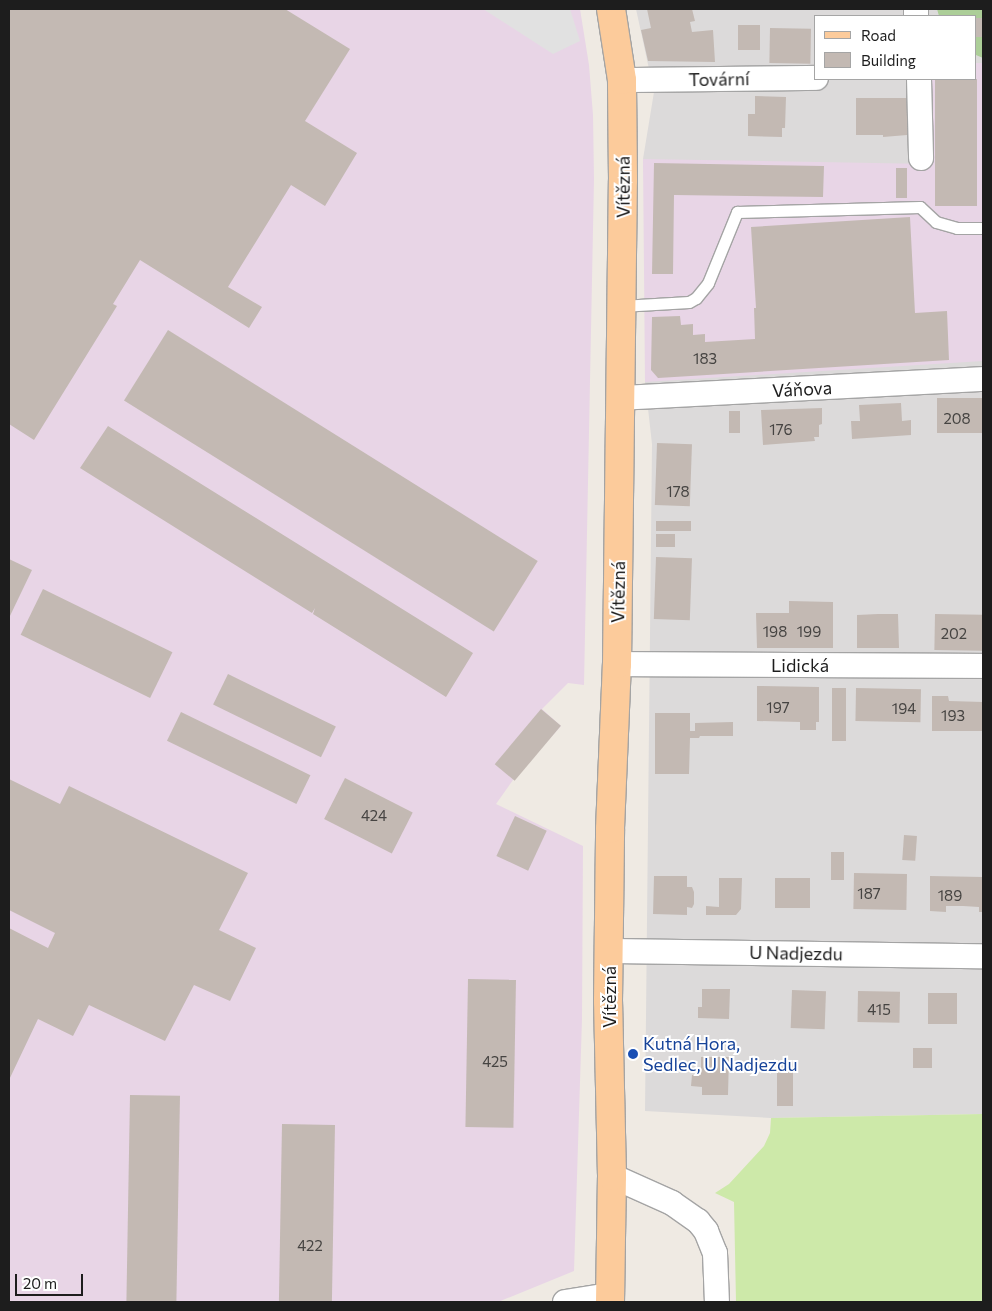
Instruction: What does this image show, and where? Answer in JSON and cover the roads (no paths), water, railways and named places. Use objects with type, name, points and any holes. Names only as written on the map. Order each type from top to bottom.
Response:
[{"type":"main road","name":"Vítězná","points":[[610,1298],[612,1176],[608,951],[610,819],[616,664],[622,306],[622,80],[611,9]]},
{"type":"street","name":"Tovární","points":[[622,80],[814,78]]},
{"type":"street","points":[[919,80],[921,158]]},
{"type":"street","name":"Váňova","points":[[620,398],[983,379]]},
{"type":"street","name":"Lidická","points":[[616,664],[983,666]]},
{"type":"street","name":"U Nadjezdu","points":[[608,951],[983,956]]},
{"type":"street","points":[[612,1176],[672,1203],[698,1221],[706,1231],[715,1253],[717,1302]]},
{"type":"street","points":[[565,1302],[610,1298]]},
{"type":"lane","points":[[622,306],[689,302],[696,298],[708,283],[737,212],[920,207],[936,222],[958,228],[983,228]]},
{"type":"place","name":"Kutná Hora, Sedlec, U Nadjezdu","points":[[633,1054]]}]
